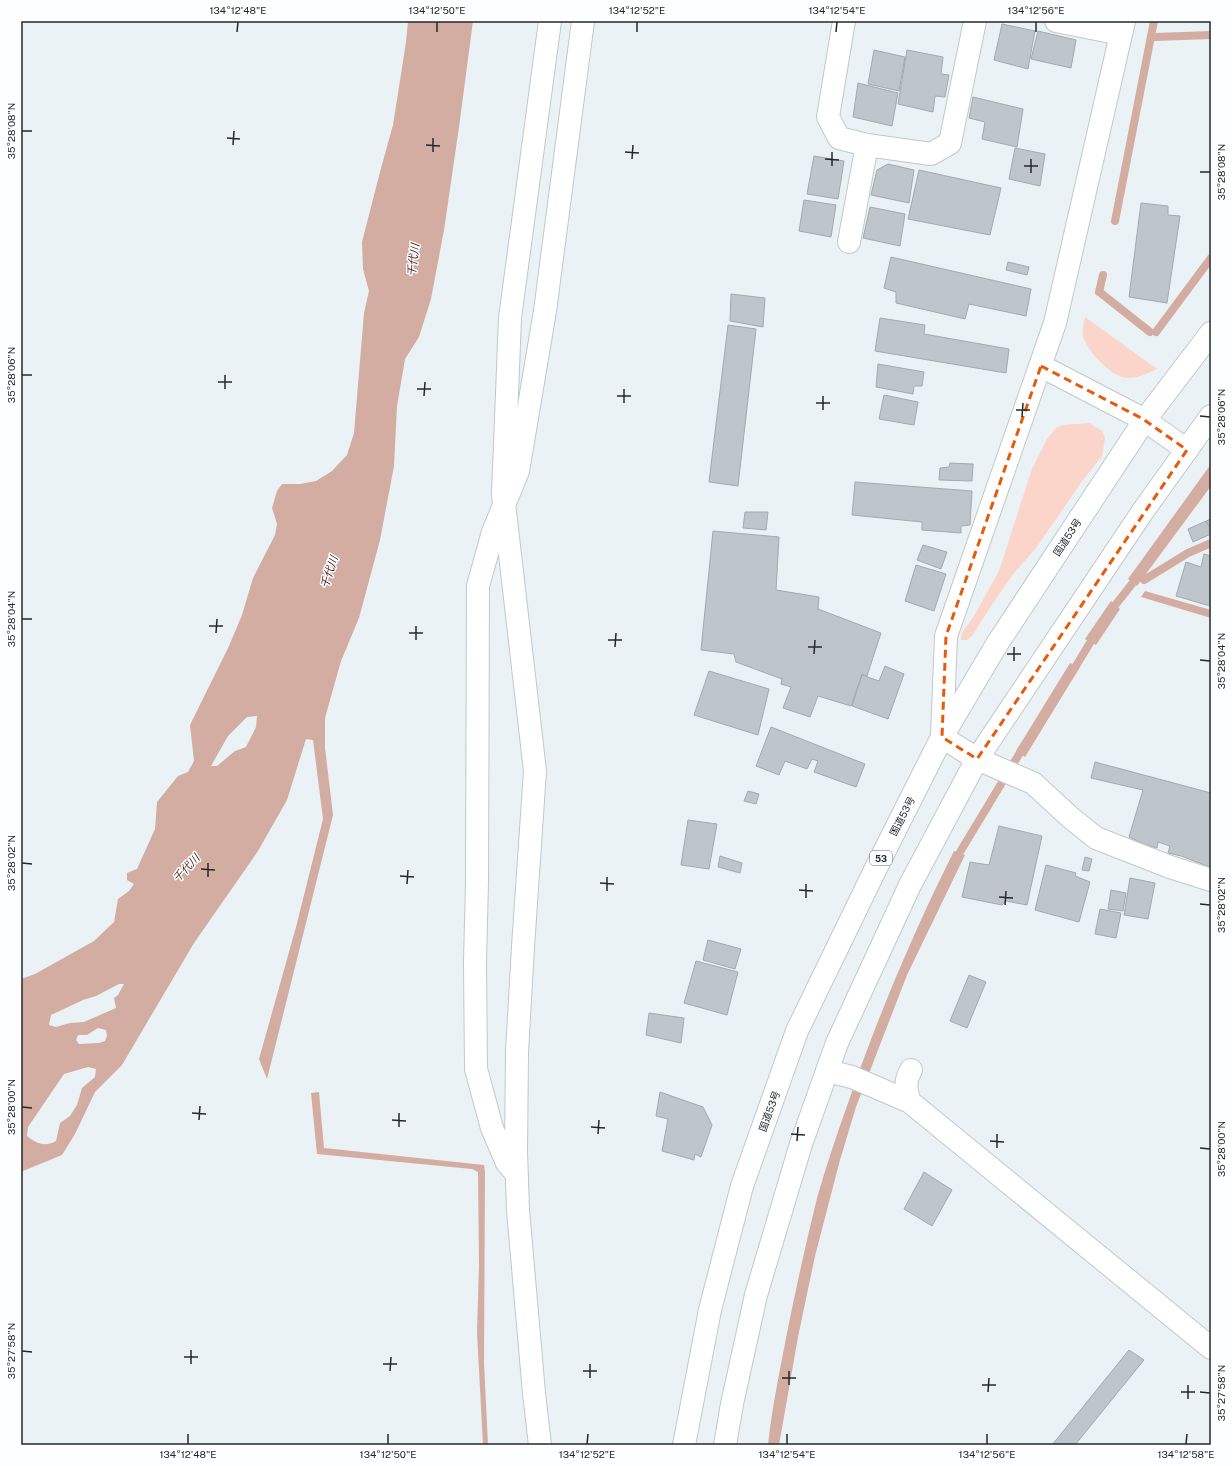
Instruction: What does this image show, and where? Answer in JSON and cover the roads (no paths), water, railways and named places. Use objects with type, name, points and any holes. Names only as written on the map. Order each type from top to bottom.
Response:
[{"type":"main road","points":[[540,1445],[518,1210],[516,1151],[517,1052],[523,939],[536,771],[503,494],[510,318],[550,21]]},
{"type":"main road","points":[[517,1174],[507,1163],[492,1128],[476,1069],[474,962],[477,874],[478,586],[494,532],[518,471],[545,311],[583,21]]},
{"type":"main road","points":[[844,21],[828,117],[839,138],[868,145],[931,154],[950,143],[975,21]]},
{"type":"main road","points":[[1056,21],[1122,28],[1055,323],[946,636],[942,737],[977,759],[1033,783],[1071,818],[1096,838],[1170,867],[1211,880]]},
{"type":"main road","points":[[849,242],[868,145]]},
{"type":"main road","name":"国道53号","points":[[684,1445],[710,1310],[742,1186],[795,1039],[877,866],[942,737],[997,644],[1144,420],[1211,333]]},
{"type":"main road","points":[[1041,366],[1144,420],[1188,450]]},
{"type":"main road","points":[[725,1445],[732,1404],[756,1295],[801,1144],[837,1043],[910,886],[977,759],[1143,511],[1211,416]]},
{"type":"main road","points":[[910,1102],[905,1088],[907,1077],[911,1070]]},
{"type":"main road","points":[[827,1071],[852,1077],[910,1102],[1211,1348]]},
{"type":"water","name":"千代川","points":[[408,21],[473,21],[444,230],[431,299],[419,337],[405,359],[397,406],[394,466],[380,540],[359,618],[341,661],[325,718],[325,748],[333,815],[267,1079],[259,1059],[296,927],[323,819],[313,740],[306,739],[287,800],[258,851],[194,943],[122,1065],[95,1092],[75,1134],[62,1155],[21,1173],[21,979],[35,974],[94,941],[114,922],[118,899],[129,891],[134,884],[127,880],[127,873],[137,869],[155,829],[157,802],[178,776],[188,772],[194,761],[190,725],[229,646],[242,615],[253,578],[275,535],[277,524],[272,508],[277,491],[282,484],[300,484],[316,481],[332,471],[347,455],[354,433],[364,313],[369,291],[363,269],[362,242],[393,125]],"holes":[[[257,716],[256,727],[246,747],[235,751],[217,766],[211,766],[228,736],[247,717]],[[119,984],[124,984],[118,995],[114,998],[116,1008],[84,1022],[70,1023],[56,1027],[49,1025],[51,1015],[83,1000],[96,996]],[[98,1028],[106,1030],[107,1036],[105,1041],[99,1043],[79,1044],[76,1040],[78,1035],[87,1035]],[[88,1067],[96,1069],[95,1077],[82,1088],[77,1105],[70,1116],[60,1123],[56,1141],[48,1144],[38,1143],[27,1136],[28,1127],[64,1074]]]},
{"type":"water","points":[[1211,464],[1211,486],[1137,586],[1128,579]]},
{"type":"water","points":[[1145,591],[1211,610],[1211,618],[1141,597]]},
{"type":"water","points":[[1111,601],[1120,609],[1096,645],[1085,639]]},
{"type":"water","points":[[1070,663],[1080,667],[1025,757],[1016,751]]},
{"type":"water","points":[[954,851],[965,855],[907,975],[856,1107],[840,1160],[815,1256],[798,1337],[779,1445],[768,1445],[776,1389],[794,1299],[817,1198],[839,1129],[883,1008],[924,913]]},
{"type":"water","points":[[319,1092],[324,1148],[484,1165],[484,1363],[488,1445],[483,1445],[477,1332],[479,1265],[478,1172],[472,1169],[317,1154],[311,1093]]},
{"type":"waterway","points":[[1115,221],[1154,21]]},
{"type":"waterway","points":[[1155,37],[1211,35]]},
{"type":"waterway","points":[[1156,332],[1211,258]]},
{"type":"waterway","points":[[1099,292],[1103,275]]},
{"type":"waterway","points":[[1102,294],[1150,332]]},
{"type":"waterway","points":[[1144,580],[1188,553],[1211,543]]},
{"type":"waterway","points":[[1109,613],[1139,575]]},
{"type":"waterway","points":[[1071,674],[1096,633]]},
{"type":"waterway","points":[[954,862],[1024,746]]}]
